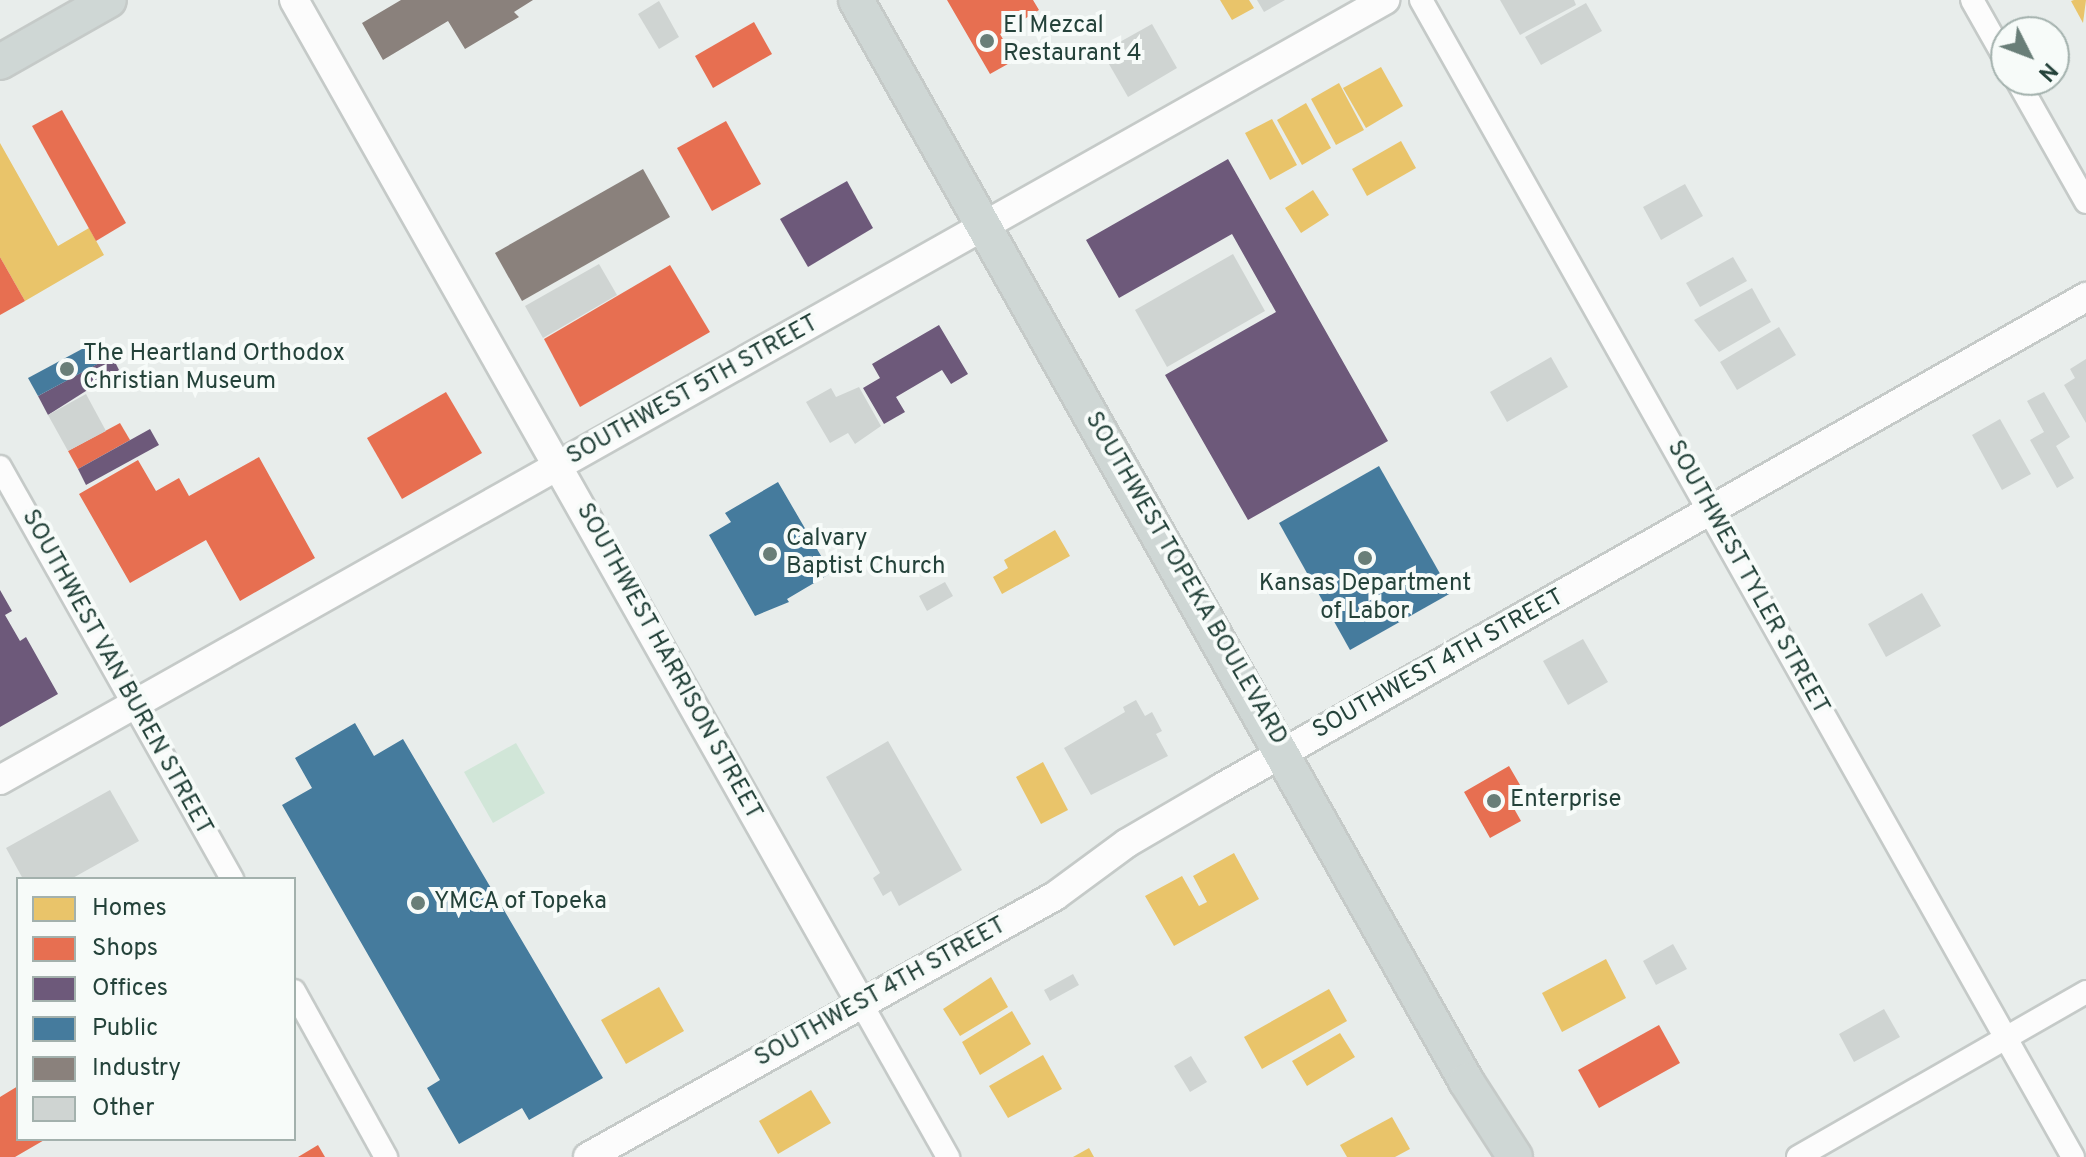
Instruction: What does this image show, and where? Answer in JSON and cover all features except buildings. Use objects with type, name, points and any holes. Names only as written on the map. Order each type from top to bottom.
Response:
[{"type":"main road","points":[[0,62],[109,0]]},
{"type":"main road","name":"SOUTHWEST TOPEKA BOULEVARD","points":[[856,0],[1284,752],[1466,1081],[1515,1157]]},
{"type":"street","name":"SOUTHWEST HARRISON STREET","points":[[294,0],[948,1157]]},
{"type":"street","name":"SOUTHWEST 5TH STREET","points":[[0,780],[1385,0]]},
{"type":"street","name":"SOUTHWEST TYLER STREET","points":[[1421,0],[2073,1157]]},
{"type":"street","points":[[1972,0],[1990,32]]},
{"type":"street","points":[[2026,96],[2086,202]]},
{"type":"street","name":"SOUTHWEST 4TH STREET","points":[[588,1157],[1055,896],[1127,843],[2086,297]]},
{"type":"street","name":"SOUTHWEST VAN BUREN STREET","points":[[0,467],[231,877]]},
{"type":"street","points":[[1798,1157],[2086,992]]},
{"type":"street","points":[[296,995],[386,1157]]},
{"type":"green space","points":[[516,743],[545,793],[493,823],[464,772]]},
{"type":"place","name":"El Mezcal Restaurant 4","points":[[987,41]]},
{"type":"place","name":"The Heartland Orthodox Christian Museum","points":[[67,369]]},
{"type":"place","name":"Calvary Baptist Church","points":[[770,554]]},
{"type":"place","name":"Kansas Department of Labor","points":[[1365,558]]},
{"type":"place","name":"Enterprise","points":[[1494,801]]},
{"type":"place","name":"YMCA of Topeka","points":[[418,903]]}]
